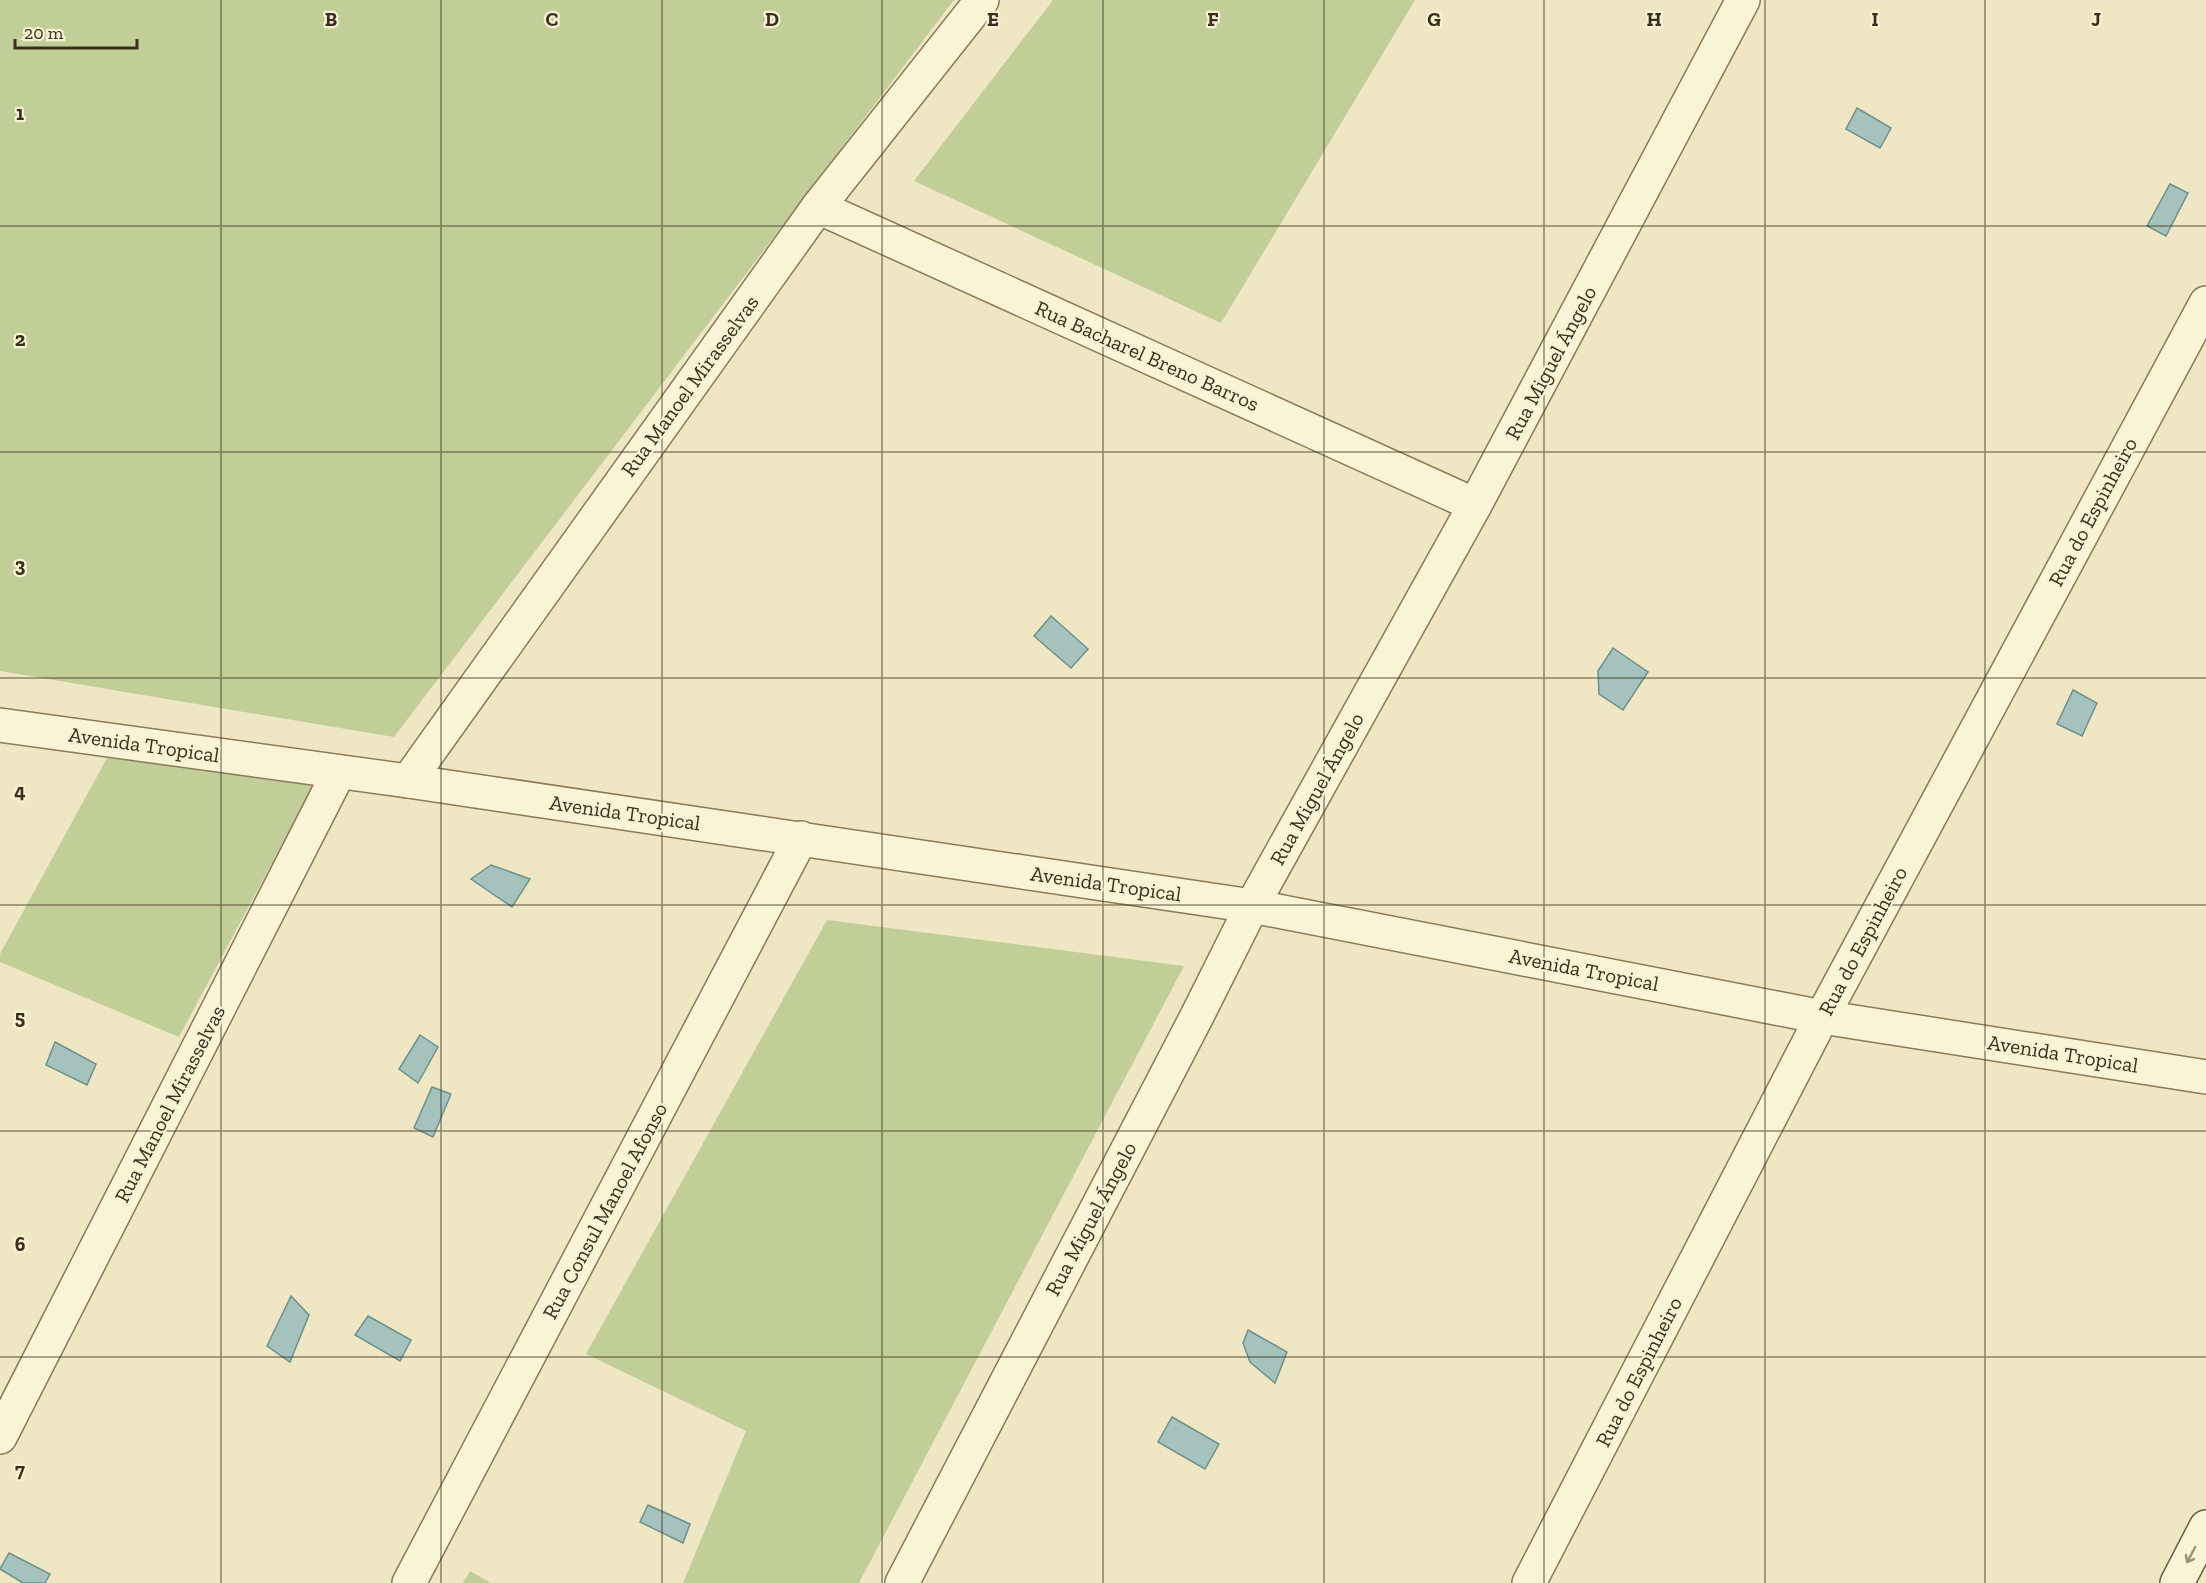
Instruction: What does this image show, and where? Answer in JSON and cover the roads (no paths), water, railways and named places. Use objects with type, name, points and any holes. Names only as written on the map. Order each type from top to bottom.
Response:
[{"type":"street","name":"Rua Manoel Mirasselvas","points":[[408,781],[818,207],[982,0]]},
{"type":"street","name":"Rua Miguel Ángelo","points":[[902,1583],[1252,906],[1475,505],[1743,0]]},
{"type":"street","name":"Rua Bacharel Breno Barros","points":[[818,207],[1475,505]]},
{"type":"street","name":"Rua do Espinheiro","points":[[1529,1583],[1822,1017],[2206,303]]},
{"type":"street","name":"Avenida Tropical","points":[[0,725],[408,781],[1252,906],[1822,1017],[2206,1077]]},
{"type":"street","name":"Rua Manoel Mirasselvas","points":[[0,1437],[339,772]]},
{"type":"street","name":"Rua Consul Manoel Afonso","points":[[409,1583],[801,838]]},
{"type":"street","points":[[2177,1583],[2206,1527]]},
{"type":"water","points":[[1857,108],[1891,128],[1880,148],[1846,129]]},
{"type":"water","points":[[2170,184],[2188,193],[2166,236],[2147,226]]},
{"type":"water","points":[[1051,616],[1088,649],[1071,668],[1034,636]]},
{"type":"water","points":[[1613,648],[1648,672],[1623,710],[1599,694],[1598,671]]},
{"type":"water","points":[[2073,690],[2097,703],[2082,736],[2057,724]]},
{"type":"water","points":[[491,865],[530,879],[512,907],[471,879]]},
{"type":"water","points":[[420,1035],[438,1047],[418,1083],[399,1069]]},
{"type":"water","points":[[55,1042],[96,1064],[87,1085],[46,1065]]},
{"type":"water","points":[[432,1087],[451,1094],[433,1137],[414,1128]]},
{"type":"water","points":[[291,1296],[309,1315],[290,1362],[267,1346]]},
{"type":"water","points":[[368,1316],[411,1340],[400,1361],[355,1335]]},
{"type":"water","points":[[1248,1330],[1287,1352],[1275,1383],[1250,1362],[1243,1343]]},
{"type":"water","points":[[1172,1417],[1219,1444],[1205,1469],[1158,1442]]},
{"type":"water","points":[[648,1505],[690,1524],[683,1543],[640,1522]]},
{"type":"water","points":[[9,1553],[50,1574],[45,1583],[23,1583],[0,1569]]}]
